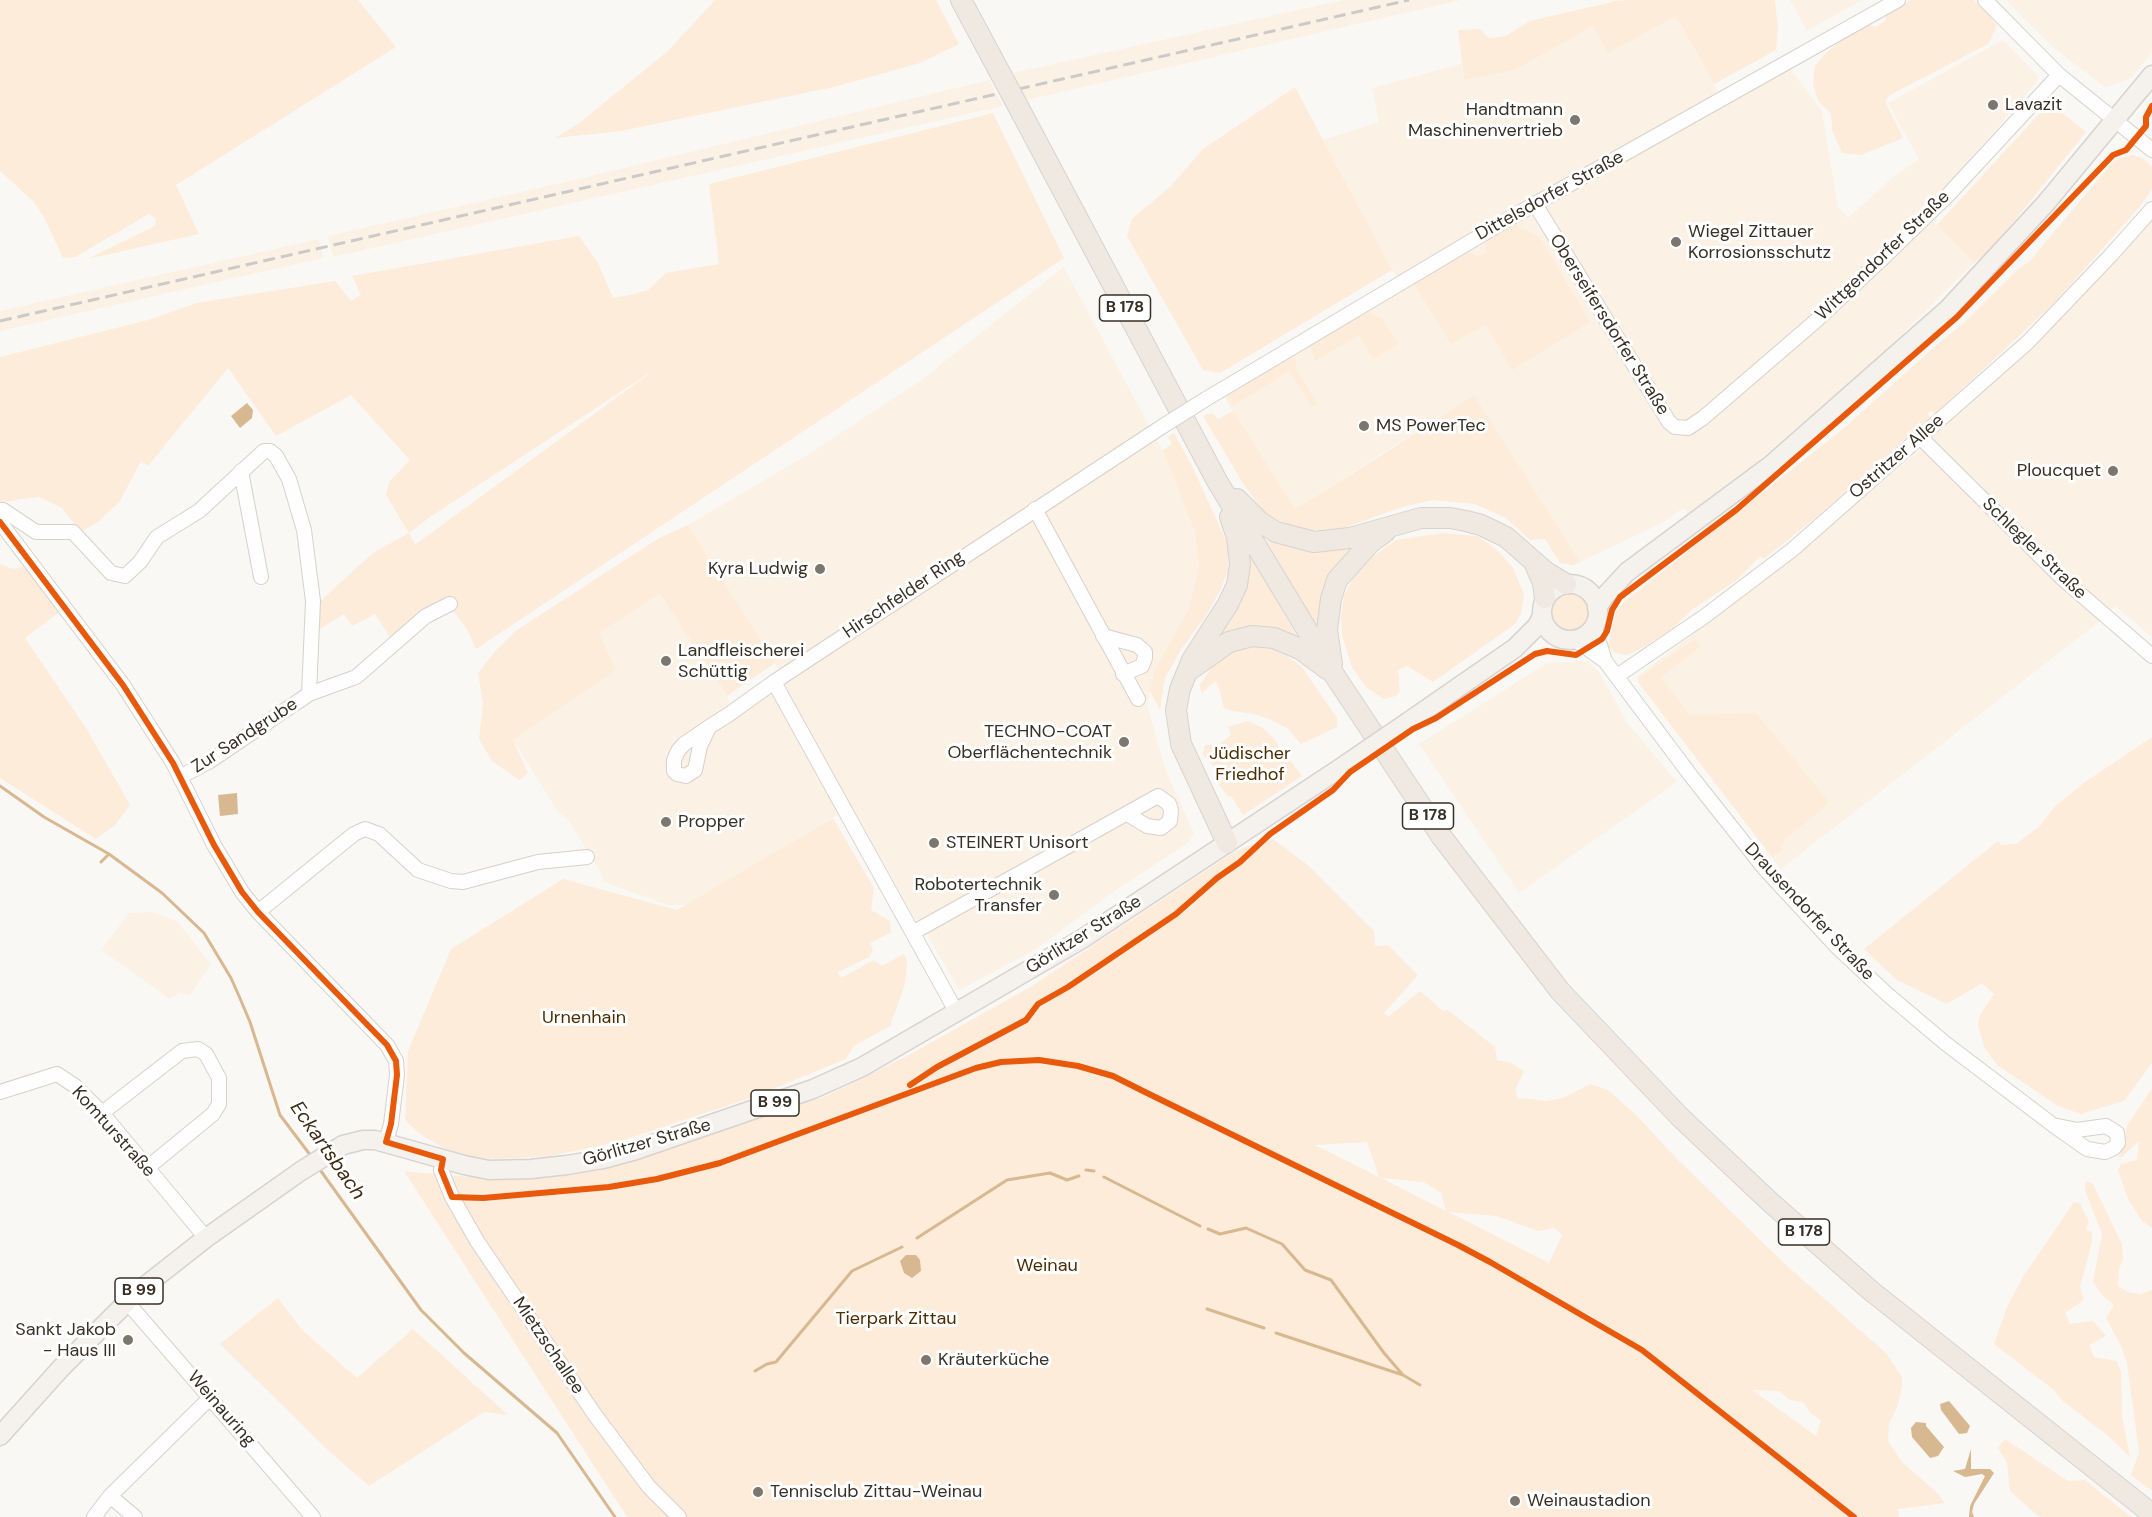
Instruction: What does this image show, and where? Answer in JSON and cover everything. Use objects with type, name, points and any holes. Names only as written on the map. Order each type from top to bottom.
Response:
[{"type":"highway","name":"B 178","points":[[961,0],[1217,480],[1333,673],[1455,854],[1560,991],[1643,1080],[1762,1194],[1870,1290],[2152,1514]]},
{"type":"highway","points":[[1217,480],[1260,522],[1287,536],[1314,542],[1337,541],[1421,518],[1458,519],[1481,525],[1514,543],[1551,576],[1576,586]]},
{"type":"highway","points":[[1217,480],[1237,537],[1240,564],[1237,585],[1228,604],[1192,660],[1180,688],[1176,710],[1181,744],[1227,843]]},
{"type":"highway","points":[[1333,673],[1327,630],[1331,599],[1337,580],[1370,543],[1398,524]]},
{"type":"highway","points":[[1534,562],[1544,588],[1544,607]]},
{"type":"highway","points":[[1187,672],[1229,642],[1252,636],[1274,638],[1300,649],[1333,673]]},
{"type":"main road","points":[[1598,608],[1604,597],[1627,572],[1771,465],[1948,309],[2024,228],[2152,75]]},
{"type":"main road","points":[[1576,586],[1592,595],[1598,608],[1598,614],[1593,626],[1583,636],[1574,639],[1561,638],[1549,630],[1544,607],[1554,588],[1576,586],[1598,585],[1627,572]]},
{"type":"main road","name":"B 99","points":[[1227,843],[1515,648],[1537,626],[1544,607]]},
{"type":"main road","name":"B 99","points":[[1515,648],[1554,635]]},
{"type":"main road","name":"Görlitzer Straße","points":[[0,1436],[61,1368],[127,1302],[206,1238],[301,1171],[343,1145],[363,1140],[386,1142],[443,1160],[478,1168],[501,1170],[567,1165],[625,1153],[813,1089],[862,1068],[1082,939],[1227,843]]},
{"type":"street","name":"Dittelsdorfer Straße","points":[[1163,426],[1373,298],[1535,204],[1898,0]]},
{"type":"street","points":[[1985,0],[2059,75],[2152,150]]},
{"type":"street","name":"Wittgendorfer Straße","points":[[1694,425],[1818,319],[1883,258],[1948,195],[2059,75]]},
{"type":"street","name":"Oberseifersdorfer Straße","points":[[1535,204],[1669,422],[1681,429],[1694,425]]},
{"type":"street","name":"Ostritzer Allee","points":[[1617,676],[1705,616],[1792,550],[2028,342],[2152,209]]},
{"type":"street","name":"Hirschfelder Ring","points":[[709,727],[1163,426]]},
{"type":"street","name":"Schlegler Straße","points":[[1920,437],[2063,579],[2152,656]]},
{"type":"street","name":"Zur Sandgrube","points":[[0,510],[36,532],[73,532],[111,573],[125,576],[140,562],[157,537],[199,511],[264,451],[270,451],[276,456],[289,480],[304,530],[313,601],[309,694]]},
{"type":"street","points":[[242,471],[261,577]]},
{"type":"street","points":[[1035,509],[1138,699]]},
{"type":"street","points":[[0,522],[123,685],[180,777],[214,845],[242,892],[258,912],[387,1045],[396,1061],[396,1085],[391,1124],[386,1142]]},
{"type":"street","name":"Zur Sandgrube","points":[[180,777],[210,761],[309,694],[356,677],[426,616],[450,604]]},
{"type":"street","name":"Drausendorfer Straße","points":[[1593,626],[1605,661]]},
{"type":"street","points":[[1103,636],[1137,645],[1145,652],[1142,666],[1123,674]]},
{"type":"street","name":"Drausendorfer Straße","points":[[1574,639],[1605,661],[1691,776],[1757,859],[1838,948],[1887,994],[1945,1043],[2053,1125]]},
{"type":"street","points":[[774,682],[957,1012]]},
{"type":"street","points":[[914,932],[1127,814]]},
{"type":"street","points":[[258,912],[354,834],[365,829],[379,834],[418,870],[451,881],[463,882],[538,862],[587,857]]},
{"type":"street","points":[[102,1113],[182,1051],[198,1049],[206,1054],[219,1078],[219,1104],[213,1114],[147,1168]]},
{"type":"street","name":"Komturstraße","points":[[0,1092],[57,1074],[75,1086],[102,1113],[206,1238]]},
{"type":"street","name":"Mietzschallee","points":[[443,1160],[441,1170],[452,1197],[477,1241],[595,1415],[649,1487],[679,1517]]},
{"type":"street","name":"Weinauring","points":[[127,1302],[314,1517]]},
{"type":"street","points":[[94,1517],[110,1496],[211,1397]]},
{"type":"street","points":[[110,1496],[135,1517]]},
{"type":"shaded area","points":[[1343,0],[1461,0],[1027,100],[1013,73]]},
{"type":"shaded area","points":[[1790,0],[1862,0],[1807,31]]},
{"type":"shaded area","points":[[2006,0],[2152,0],[2152,53],[2130,79],[2105,87],[2055,49]]},
{"type":"shaded area","points":[[1676,16],[1725,105],[1790,69],[1822,111],[1838,207],[1848,218],[1892,178],[1919,159],[1888,103],[2003,40],[2039,77],[1939,195],[1921,209],[1974,263],[1882,354],[1690,517],[1683,508],[1662,523],[1580,562],[1474,395],[1295,509],[1224,397],[1404,286],[1392,270],[1323,140],[1379,122],[1372,88],[1461,64],[1464,80],[1515,70],[1593,26],[1609,52]]},
{"type":"shaded area","points":[[989,80],[1003,106],[333,257],[328,236],[574,180]]},
{"type":"shaded area","points":[[2152,215],[2152,637],[2115,606],[2100,621],[1781,869],[1638,682],[1638,676],[1761,582],[1919,451],[2034,343]]},
{"type":"shaded area","points":[[319,239],[323,258],[0,331],[0,311]]},
{"type":"shaded area","points":[[1064,267],[1169,463],[1195,532],[1199,568],[1189,608],[1154,672],[1147,705],[1166,771],[1194,833],[1189,842],[1109,895],[1033,951],[959,990],[925,931],[916,921],[852,806],[687,905],[668,905],[604,882],[601,873],[569,821],[558,812],[513,740],[616,670],[599,633],[660,594],[738,714],[786,681],[688,525],[804,457],[920,381]]},
{"type":"shaded area","points":[[247,403],[253,410],[252,418],[240,428],[231,416]]},
{"type":"shaded area","points":[[1587,661],[1599,672],[1628,724],[1677,782],[1519,893],[1419,744],[1547,663]]},
{"type":"shaded area","points":[[237,793],[238,814],[220,816],[218,795]]},
{"type":"shaded area","points":[[151,912],[177,921],[211,964],[190,995],[180,993],[170,999],[101,950],[129,913]]},
{"type":"shaded area","points":[[906,1255],[916,1255],[920,1260],[921,1271],[912,1278],[904,1273],[900,1261]]},
{"type":"shaded area","points":[[1949,1401],[1970,1426],[1967,1433],[1959,1434],[1941,1410],[1940,1404]]},
{"type":"shaded area","points":[[1916,1422],[1926,1423],[1944,1447],[1938,1456],[1930,1458],[1912,1437],[1911,1428]]},
{"type":"shaded area","points":[[1971,1449],[1971,1469],[1990,1469],[1994,1473],[1974,1504],[1972,1512],[1974,1517],[1969,1517],[1970,1506],[1985,1476],[1982,1474],[1965,1477],[1953,1471],[1965,1469]]},
{"type":"green space","points":[[0,0],[358,0],[396,47],[176,185],[199,234],[87,259],[155,226],[156,219],[149,214],[75,257],[63,258],[46,221],[34,202],[0,171]]},
{"type":"green space","points":[[715,0],[936,0],[959,44],[920,63],[834,87],[621,131],[555,138],[578,124],[668,51]]},
{"type":"green space","points":[[1775,0],[1778,28],[1776,50],[1714,84],[1676,16],[1608,53],[1593,26],[1515,70],[1464,80],[1458,30],[1480,29],[1489,38],[1506,36],[1530,21],[1616,1]]},
{"type":"green space","points":[[1911,0],[1974,0],[1989,14],[1997,26],[1988,44],[1890,95],[1885,101],[1903,138],[1861,155],[1842,153],[1832,130],[1831,114],[1818,101],[1813,84],[1815,66],[1843,39],[1869,25],[1876,27],[1885,21],[1887,14]]},
{"type":"green space","points":[[1295,87],[1392,270],[1220,373],[1203,370],[1127,236],[1132,219],[1171,186],[1203,149]]},
{"type":"green space","points":[[2051,107],[2056,108],[2086,132],[2015,220],[1974,263],[1937,225],[2040,113]]},
{"type":"green space","points":[[993,113],[1064,258],[476,649],[468,631],[447,601],[393,642],[375,614],[352,626],[344,614],[317,631],[317,604],[373,553],[409,533],[386,495],[389,482],[410,460],[351,395],[276,436],[228,368],[148,466],[141,461],[120,501],[99,521],[81,532],[62,508],[39,497],[0,502],[0,357],[148,320],[197,303],[335,281],[351,301],[361,295],[352,276],[579,236],[598,263],[613,298],[630,295],[648,290],[666,273],[719,264],[709,184]],"holes":[[[657,368],[415,544],[409,533]]]},
{"type":"green space","points":[[2133,155],[2144,159],[2152,167],[2152,189],[2141,205],[2056,301],[2002,352],[1935,413],[1931,411],[1928,414],[1930,417],[1820,514],[1764,559],[1760,556],[1737,580],[1693,609],[1673,628],[1627,655],[1615,653],[1608,646],[1616,612],[1624,602],[1843,429],[1965,322],[2018,269],[2030,261],[2110,165],[2118,159]]},
{"type":"green space","points":[[1512,222],[1541,239],[1590,322],[1512,370],[1486,324],[1451,344],[1413,282],[1463,252],[1480,256],[1485,253],[1487,241]]},
{"type":"green space","points":[[1365,310],[1382,319],[1398,344],[1373,359],[1359,335],[1315,361],[1310,344]]},
{"type":"green space","points":[[1287,357],[1297,360],[1295,366],[1317,404],[1312,407],[1289,371],[1233,406],[1226,396]]},
{"type":"green space","points":[[1474,395],[1580,562],[1573,565],[1560,563],[1545,539],[1530,540],[1506,518],[1475,504],[1432,500],[1399,508],[1341,529],[1312,530],[1292,527],[1264,512],[1244,485],[1203,416],[1212,413],[1218,419],[1233,411],[1295,509]]},
{"type":"green space","points":[[1174,433],[1193,468],[1228,545],[1228,570],[1220,591],[1205,617],[1182,648],[1165,678],[1160,710],[1150,691],[1154,672],[1189,608],[1199,568],[1195,532],[1163,450],[1172,444],[1168,437]]},
{"type":"green space","points":[[688,525],[775,663],[727,696],[660,594],[599,633],[616,670],[513,740],[528,773],[519,780],[492,761],[479,739],[483,703],[478,673],[496,650],[517,630],[659,538]]},
{"type":"green space","points":[[1265,533],[1358,542],[1322,635],[1268,543]]},
{"type":"green space","points":[[1443,533],[1477,536],[1496,549],[1513,568],[1524,594],[1521,614],[1515,624],[1433,682],[1407,666],[1398,670],[1400,691],[1396,696],[1384,699],[1366,687],[1352,667],[1342,636],[1341,617],[1344,596],[1353,578],[1372,557],[1396,540]]},
{"type":"green space","points":[[1250,554],[1298,638],[1206,648],[1247,555]]},
{"type":"green space","points":[[0,564],[13,569],[28,565],[61,611],[25,638],[86,728],[130,805],[115,825],[96,839],[0,778]]},
{"type":"green space","points":[[1568,591],[1576,592],[1583,597],[1588,604],[1588,620],[1583,627],[1576,632],[1568,633],[1560,632],[1553,627],[1548,620],[1547,612],[1548,604],[1553,597],[1560,592]]},
{"type":"green space","points":[[1695,639],[1701,646],[1661,677],[1690,715],[1756,713],[1828,801],[1828,804],[1784,840],[1780,853],[1771,856],[1638,682],[1640,677]]},
{"type":"green space","points":[[1260,646],[1276,649],[1301,666],[1337,718],[1337,727],[1301,744],[1287,728],[1267,718],[1224,708],[1215,681],[1201,694],[1200,685],[1217,659],[1238,649]]},
{"type":"green space","name":"Jüdischer Friedhof","points":[[1248,721],[1263,728],[1274,739],[1302,776],[1243,815],[1232,797],[1228,796],[1219,785],[1222,781],[1203,755],[1205,745],[1218,745],[1231,735],[1228,727]]},
{"type":"green space","points":[[2152,737],[2152,1063],[2124,1101],[2081,1114],[2058,1106],[1997,1065],[1984,1047],[1978,1025],[1980,1015],[1994,994],[1982,983],[1947,1004],[1897,980],[1864,949],[1998,841],[2001,845],[2016,844],[2040,826],[2054,807],[2085,782]]},
{"type":"green space","name":"Urnenhain","points":[[833,818],[874,888],[871,910],[890,921],[891,932],[870,943],[873,950],[869,957],[838,972],[841,978],[874,960],[882,966],[904,954],[907,961],[905,984],[890,1026],[854,1046],[846,1059],[753,1097],[618,1142],[550,1156],[478,1158],[449,1151],[420,1134],[405,1120],[408,1051],[451,949],[563,879],[677,910]]},
{"type":"green space","name":"Weinau","points":[[1273,839],[1309,866],[1374,931],[1375,946],[1388,945],[1418,975],[1384,1013],[1388,1017],[1420,991],[1443,1011],[1448,1010],[1495,1047],[1497,1060],[1511,1063],[1524,1071],[1516,1089],[1517,1098],[1547,1101],[1562,1098],[1591,1084],[1608,1090],[1637,1116],[1677,1159],[1786,1265],[1886,1353],[1902,1377],[1898,1405],[1889,1424],[1888,1441],[1902,1462],[1945,1503],[1898,1509],[1899,1517],[627,1517],[404,1171],[481,1178],[607,1164],[718,1132],[826,1096],[909,1055],[1032,986],[1245,847]],"holes":[[[1367,1142],[1379,1177],[1315,1145]],[[1381,1178],[1424,1182],[1441,1193],[1446,1211]],[[1449,1212],[1496,1216],[1538,1231],[1554,1228],[1562,1235],[1549,1263]],[[1752,1390],[1780,1391],[1788,1399],[1804,1403],[1811,1414],[1821,1420],[1816,1436]]]},
{"type":"green space","points":[[2152,1088],[2152,1228],[2141,1220],[2128,1199],[2118,1170],[2121,1164],[2137,1160],[2139,1141],[2122,1157],[2119,1157],[2127,1126]]},
{"type":"green space","points":[[2086,1181],[2093,1184],[2122,1244],[2123,1260],[2119,1269],[2118,1286],[2128,1292],[2141,1294],[2152,1290],[2152,1491],[2131,1475],[2139,1452],[2127,1363],[2106,1318],[2114,1305],[2103,1296],[2093,1282],[2102,1234],[2085,1190]]},
{"type":"green space","points":[[2074,1202],[2080,1203],[2089,1222],[2086,1230],[2092,1232],[2092,1241],[2080,1287],[2084,1300],[2065,1313],[2070,1324],[2093,1321],[2106,1336],[2089,1345],[2094,1357],[2117,1361],[2121,1372],[2122,1416],[2130,1457],[2108,1436],[2063,1401],[2054,1390],[1994,1344],[2007,1307],[2023,1277]]},
{"type":"green space","points":[[278,1298],[302,1330],[357,1378],[413,1329],[508,1415],[484,1412],[369,1486],[332,1454],[220,1344]]},
{"type":"green space","points":[[2005,1439],[2068,1481],[2085,1480],[2131,1517],[2042,1517],[2037,1515],[2010,1491],[2007,1463],[1998,1448]]},
{"type":"waterway","name":"Eckartsbach","points":[[0,786],[44,817],[109,854],[162,893],[204,933],[231,978],[250,1022],[280,1115],[311,1156]]},
{"type":"waterway","points":[[101,862],[108,855]]},
{"type":"waterway","name":"Eckartsbach","points":[[318,1167],[421,1310],[464,1353],[557,1433],[615,1517]]},
{"type":"waterway","points":[[1086,1170],[1094,1171]]},
{"type":"waterway","points":[[917,1238],[1007,1180],[1050,1173],[1067,1180],[1079,1176]]},
{"type":"waterway","points":[[1104,1177],[1200,1226]]},
{"type":"waterway","points":[[1208,1229],[1220,1234],[1246,1228],[1282,1244],[1305,1270],[1331,1280],[1384,1353],[1403,1375],[1420,1385]]},
{"type":"waterway","points":[[755,1371],[776,1362],[852,1271],[902,1247]]},
{"type":"waterway","points":[[1207,1309],[1264,1328]]},
{"type":"waterway","points":[[1276,1333],[1403,1375]]},
{"type":"railway","points":[[0,321],[1409,0]]},
{"type":"cycle path","points":[[910,1085],[937,1067],[1026,1020],[1038,1004],[1068,987],[1176,914],[1217,878],[1240,862],[1270,834],[1333,790],[1350,772],[1413,729],[1436,718],[1535,654],[1547,651],[1576,655],[1602,639],[1607,631],[1612,610],[1620,597],[1736,510],[1957,317],[2113,155],[2126,150],[2146,126],[2146,117],[2152,106]]},
{"type":"cycle path","points":[[0,522],[123,685],[173,763],[214,845],[242,892],[258,912],[387,1045],[396,1061],[397,1075],[391,1124],[386,1142],[443,1159],[441,1170],[452,1197],[483,1198],[609,1187],[657,1179],[720,1163],[976,1068],[1001,1062],[1039,1060],[1078,1066],[1113,1076],[1458,1245],[1642,1350],[1854,1517]]},
{"type":"place","name":"Lavazit","points":[[1993,105]]},
{"type":"place","name":"Handtmann Maschinenvertrieb","points":[[1575,120]]},
{"type":"place","name":"Wiegel Zittauer Korrosionsschutz","points":[[1676,242]]},
{"type":"place","name":"MS PowerTec","points":[[1364,426]]},
{"type":"place","name":"Ploucquet","points":[[2113,471]]},
{"type":"place","name":"Kyra Ludwig","points":[[820,569]]},
{"type":"place","name":"Landfleischerei Schüttig","points":[[666,661]]},
{"type":"place","name":"TECHNO-COAT Oberflächentechnik","points":[[1124,742]]},
{"type":"place","name":"Propper","points":[[666,822]]},
{"type":"place","name":"STEINERT Unisort","points":[[934,843]]},
{"type":"place","name":"Robotertechnik Transfer","points":[[1054,895]]},
{"type":"place","name":"Sankt Jakob - Haus III","points":[[128,1340]]},
{"type":"place","name":"Kräuterküche","points":[[926,1360]]},
{"type":"place","name":"Tennisclub Zittau-Weinau","points":[[758,1492]]},
{"type":"place","name":"Weinaustadion","points":[[1515,1501]]},
{"type":"park label","name":"Tierpark Zittau","points":[[896,1319]]}]
